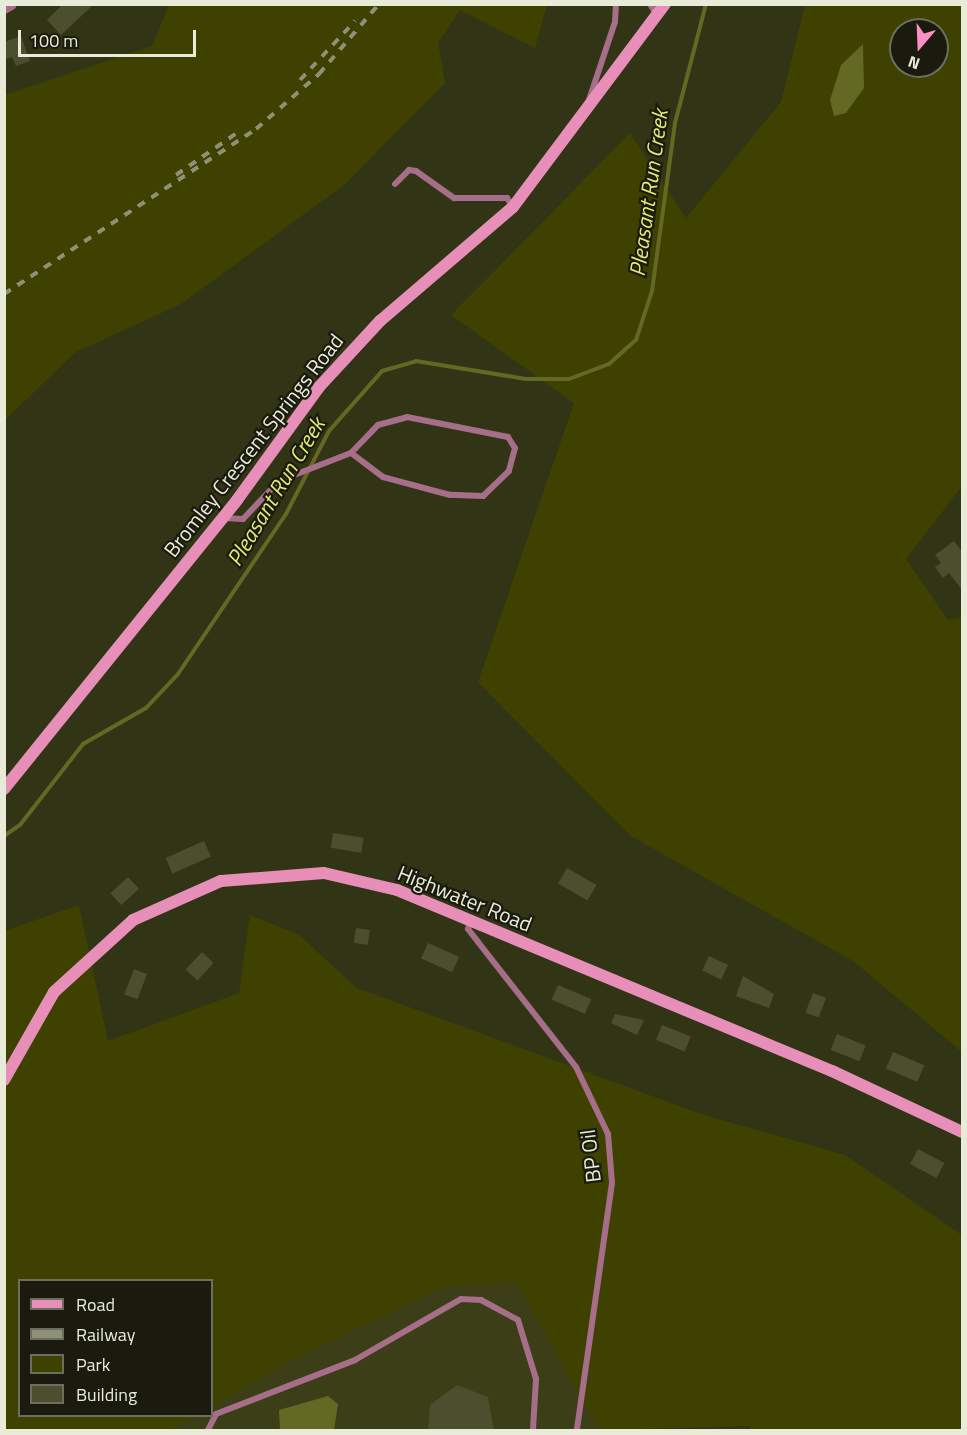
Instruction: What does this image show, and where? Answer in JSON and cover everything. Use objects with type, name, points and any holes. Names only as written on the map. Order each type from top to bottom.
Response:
[{"type":"street","points":[[4,8],[11,4]]},
{"type":"street","name":"Bromley Crescent Springs Road","points":[[4,789],[222,518],[363,336],[513,207],[665,4]]},
{"type":"street","name":"Highwater Road","points":[[4,1080],[54,992],[73,972],[131,922],[195,889],[264,874],[349,876],[471,920],[832,1071],[963,1132]]},
{"type":"lane","points":[[589,108],[587,96],[615,22],[616,4]]},
{"type":"lane","points":[[650,4],[657,16]]},
{"type":"lane","points":[[395,184],[409,170],[416,171],[454,198],[507,198],[513,207]]},
{"type":"lane","points":[[222,518],[243,519],[272,487],[351,453],[378,425],[406,417],[476,427],[508,437],[515,448],[504,478],[493,491],[474,496],[400,483],[351,453]]},
{"type":"lane","name":"BP Oil","points":[[471,920],[473,936],[576,1067],[608,1134],[612,1183],[578,1431]]},
{"type":"lane","points":[[208,1431],[216,1414],[355,1360],[461,1299],[481,1300],[518,1320],[536,1379],[533,1431]]},
{"type":"shaded area","points":[[863,44],[864,88],[846,113],[834,116],[830,100],[841,65]]},
{"type":"shaded area","points":[[516,1282],[600,1430],[172,1430],[194,1417],[213,1417],[213,1406],[290,1361],[444,1287]]},
{"type":"shaded area","points":[[328,1396],[338,1404],[334,1430],[280,1430],[279,1410]]},
{"type":"green space","points":[[169,5],[547,5],[535,48],[460,10],[438,43],[445,83],[344,185],[181,304],[76,352],[5,420],[5,95],[152,46]]},
{"type":"green space","points":[[805,5],[962,5],[962,486],[906,559],[948,620],[962,617],[962,1052],[853,961],[631,836],[478,682],[574,403],[451,315],[630,133],[686,218],[781,102]]},
{"type":"green space","points":[[79,905],[108,1041],[239,993],[250,915],[299,935],[357,988],[701,1114],[845,1155],[962,1235],[962,1430],[750,1430],[750,1426],[600,1430],[516,1282],[444,1287],[290,1361],[213,1406],[213,1279],[18,1279],[18,1417],[194,1417],[172,1430],[5,1430],[4,931]]},
{"type":"building","points":[[63,4],[94,4],[61,35],[47,20]]},
{"type":"building","points":[[21,36],[30,61],[16,66],[12,57],[4,60],[4,42]]},
{"type":"building","points":[[954,541],[963,553],[963,591],[949,573],[943,578],[935,567],[941,563],[935,555]]},
{"type":"building","points":[[333,833],[364,838],[361,853],[331,848]]},
{"type":"building","points":[[204,841],[211,857],[173,874],[166,858]]},
{"type":"building","points":[[567,868],[596,885],[587,901],[558,884]]},
{"type":"building","points":[[128,877],[139,889],[121,905],[110,893]]},
{"type":"building","points":[[356,928],[370,930],[368,945],[354,943]]},
{"type":"building","points":[[428,943],[459,957],[452,972],[421,959]]},
{"type":"building","points":[[202,952],[214,963],[197,980],[186,970]]},
{"type":"building","points":[[709,956],[728,965],[721,979],[702,971]]},
{"type":"building","points":[[134,969],[147,974],[137,999],[124,994]]},
{"type":"building","points":[[743,976],[774,994],[769,1008],[736,996]]},
{"type":"building","points":[[558,985],[591,999],[585,1014],[552,1000]]},
{"type":"building","points":[[813,993],[826,998],[819,1018],[805,1013]]},
{"type":"building","points":[[615,1014],[644,1020],[637,1035],[611,1023]]},
{"type":"building","points":[[662,1025],[691,1037],[685,1051],[656,1040]]},
{"type":"building","points":[[837,1034],[866,1046],[859,1061],[831,1050]]},
{"type":"building","points":[[893,1052],[924,1065],[917,1082],[886,1069]]},
{"type":"building","points":[[918,1149],[944,1163],[937,1178],[910,1164]]},
{"type":"building","points":[[457,1385],[488,1397],[494,1431],[428,1431],[430,1405]]},
{"type":"waterway","name":"Pleasant Run Creek","points":[[4,836],[20,825],[83,744],[146,708],[178,674],[286,514],[329,431],[382,371],[416,361],[526,379],[569,379],[609,364],[636,340],[652,291],[675,123],[706,4]]},
{"type":"railway","points":[[4,294],[256,129],[319,74],[379,4]]},
{"type":"railway","points":[[300,80],[355,21]]},
{"type":"railway","points":[[176,175],[238,132]]}]
